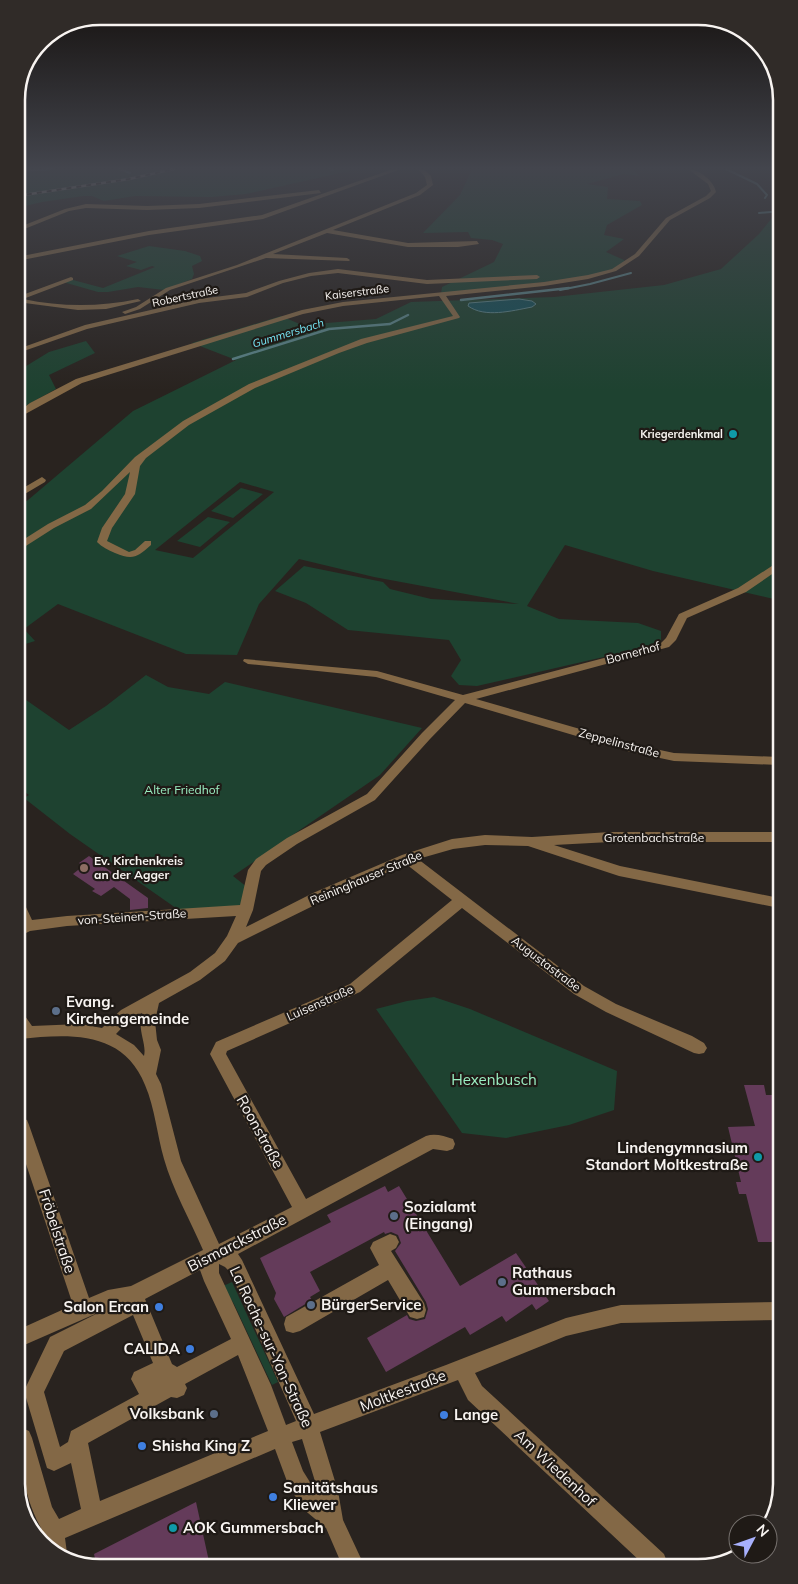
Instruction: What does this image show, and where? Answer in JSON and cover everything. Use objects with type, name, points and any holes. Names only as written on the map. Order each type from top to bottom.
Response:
[{"type":"street","points":[[25,257],[99,243]]},
{"type":"street","points":[[85,327],[88,322],[129,311],[168,290],[294,243]]},
{"type":"street","points":[[396,243],[408,245],[477,243]]},
{"type":"street","name":"Kaiserstraße","points":[[25,411],[79,382],[278,319],[343,304],[571,280],[614,270],[626,264],[648,243]]},
{"type":"street","points":[[262,256],[347,260]]},
{"type":"street","name":"Robertstraße","points":[[25,348],[85,327],[199,301],[247,295],[281,282],[311,274],[338,271],[427,282],[568,274],[612,263],[626,264]]},
{"type":"street","points":[[25,297],[71,279]]},
{"type":"street","points":[[25,543],[51,526],[88,507],[105,493],[134,462],[186,423],[252,386],[276,374],[364,341],[457,317],[441,294]]},
{"type":"street","points":[[25,301],[70,309],[92,309],[149,300]]},
{"type":"street","points":[[143,456],[136,466],[130,494],[107,528],[102,542],[109,548],[129,555],[138,552],[148,543]]},
{"type":"street","points":[[25,491],[42,480]]},
{"type":"street","name":"Bornerhof","points":[[463,699],[665,646],[671,640],[683,616],[742,590],[773,568]]},
{"type":"street","points":[[233,939],[246,910],[255,870],[261,862],[292,841],[371,797],[426,736],[463,699],[377,674],[248,661]]},
{"type":"street","name":"Zeppelinstraße","points":[[463,699],[630,748],[674,756],[773,761]]},
{"type":"street","name":"Grotenbachstraße","points":[[530,841],[610,837],[773,838]]},
{"type":"street","name":"Reininghauser Straße","points":[[106,1034],[126,1014],[195,976],[220,957],[233,939],[318,897],[407,858],[452,844],[485,840],[530,841],[619,871],[773,902]]},
{"type":"street","name":"Augustastraße","points":[[407,858],[579,990],[611,1008],[699,1048]]},
{"type":"street","name":"Luisenstraße","points":[[218,1054],[221,1047],[355,988],[462,900]]},
{"type":"street","name":"von-Steinen-Straße","points":[[25,929],[77,920],[246,910]]},
{"type":"street","points":[[148,1073],[154,1050],[149,1040],[147,1021],[153,999]]},
{"type":"street","points":[[25,1029],[96,1032],[106,1034],[128,1048],[148,1073],[153,1084],[173,1161],[214,1254]]},
{"type":"street","name":"Roonstraße","points":[[218,1054],[302,1209]]},
{"type":"street","name":"Fröbelstraße","points":[[25,1137],[84,1310]]},
{"type":"street","name":"Bismarckstraße","points":[[25,1336],[108,1299],[118,1304],[214,1254],[232,1248],[432,1141],[447,1144]]},
{"type":"street","points":[[390,1242],[379,1248],[417,1310]]},
{"type":"street","name":"La Roche-sur-Yon-Straße","points":[[333,1521],[309,1501],[295,1477],[268,1401],[210,1275],[209,1266],[214,1254],[231,1260],[236,1266],[293,1389],[309,1426],[328,1491],[333,1521],[350,1559]]},
{"type":"street","points":[[293,1324],[391,1268]]},
{"type":"street","points":[[78,1448],[54,1461],[34,1391],[57,1344],[118,1304],[137,1303],[164,1367],[141,1380],[144,1386],[169,1372],[176,1388],[170,1387],[78,1438],[78,1448],[92,1515]]},
{"type":"street","name":"Moltkestraße","points":[[52,1542],[92,1515],[281,1437],[566,1327],[621,1314],[773,1311]]},
{"type":"street","points":[[173,1380],[242,1343]]},
{"type":"street","name":"Am Wiedenhof","points":[[462,1368],[475,1393],[653,1559]]},
{"type":"street","points":[[25,1448],[51,1541]]},
{"type":"green space","points":[[500,243],[619,243],[606,252],[624,260],[626,264],[614,270],[588,277],[441,294],[442,287],[494,262],[503,244]]},
{"type":"green space","points":[[749,243],[773,243],[773,599],[653,571],[565,545],[527,606],[559,619],[638,623],[661,631],[661,640],[647,647],[477,686],[459,685],[451,676],[461,660],[449,640],[348,630],[306,603],[275,591],[304,566],[383,582],[390,589],[431,599],[519,604],[374,577],[299,559],[259,604],[237,655],[186,654],[58,604],[25,628],[25,502],[133,411],[236,360],[192,343],[281,316],[302,325],[376,319],[411,302],[554,297],[664,285],[721,269]],"holes":[[[240,482],[274,492],[193,558],[155,550]]]},
{"type":"green space","points":[[149,246],[185,251],[200,256],[202,261],[192,266],[194,274],[192,279],[164,290],[138,287],[98,292],[63,282],[73,280],[103,288],[155,267],[152,266],[141,270],[126,266],[137,262],[117,256]]},
{"type":"green space","points":[[86,341],[95,353],[49,375],[56,389],[25,406],[25,367],[49,352]]},
{"type":"green space","points":[[241,488],[263,494],[233,518],[211,511]]},
{"type":"green space","points":[[208,517],[230,522],[200,547],[177,541]]},
{"type":"green space","points":[[25,630],[35,641],[25,644]]},
{"type":"green space","name":"Alter Friedhof","points":[[146,675],[168,687],[209,694],[225,682],[422,728],[380,775],[233,876],[252,891],[237,908],[183,913],[70,834],[25,799],[29,795],[25,792],[25,699],[69,730],[106,706]]},
{"type":"green space","name":"Hexenbusch","points":[[434,997],[470,1009],[617,1071],[614,1110],[569,1125],[506,1138],[462,1133],[376,1009],[407,1001]]},
{"type":"green space","points":[[232,1282],[278,1382],[272,1385],[234,1304],[223,1286]]},
{"type":"water","points":[[519,299],[532,301],[536,304],[532,307],[498,313],[482,312],[468,306],[469,303]]},
{"type":"building","points":[[89,856],[148,898],[148,908],[130,910],[130,899],[114,887],[101,896],[92,891],[95,889],[73,874],[83,866],[79,863]]},
{"type":"building","name":"Lindengymnasium Standort Moltkestraße","points":[[744,1085],[764,1085],[766,1095],[773,1095],[773,1242],[758,1242],[746,1194],[739,1194],[736,1182],[741,1182],[728,1127],[755,1126]]},
{"type":"building","name":"Rathaus Gummersbach","points":[[385,1186],[388,1192],[399,1186],[460,1286],[516,1253],[549,1301],[536,1310],[532,1304],[506,1322],[502,1316],[470,1335],[465,1327],[386,1372],[367,1338],[407,1315],[409,1319],[416,1321],[425,1319],[428,1309],[426,1302],[395,1251],[401,1243],[398,1235],[391,1232],[385,1234],[384,1232],[310,1272],[320,1291],[310,1297],[312,1300],[284,1317],[274,1299],[276,1293],[260,1258],[331,1222],[327,1215]]},
{"type":"building","name":"AOK Gummersbach","points":[[196,1502],[208,1559],[95,1559],[94,1554]]},
{"type":"waterway","name":"Gummersbach","points":[[560,290],[631,273]]},
{"type":"waterway","name":"Gummersbach","points":[[461,300],[569,288]]},
{"type":"waterway","name":"Gummersbach","points":[[233,359],[329,329],[390,324],[408,315]]},
{"type":"place","name":"Kriegerdenkmal","points":[[733,434]]},
{"type":"place","name":"Ev. Kirchenkreis an der Agger","points":[[84,868]]},
{"type":"place","name":"Evang. Kirchengemeinde","points":[[56,1011]]},
{"type":"place","name":"Lindengymnasium Standort Moltkestraße","points":[[758,1157]]},
{"type":"place","name":"Sozialamt (Eingang)","points":[[394,1216]]},
{"type":"place","name":"Rathaus Gummersbach","points":[[502,1282]]},
{"type":"place","name":"BürgerService","points":[[311,1305]]},
{"type":"place","name":"Salon Ercan","points":[[159,1307]]},
{"type":"place","name":"CALIDA","points":[[190,1349]]},
{"type":"place","name":"Volksbank","points":[[214,1414]]},
{"type":"place","name":"Lange","points":[[444,1415]]},
{"type":"place","name":"Shisha King Z","points":[[142,1446]]},
{"type":"place","name":"Sanitätshaus Kliewer","points":[[273,1497]]},
{"type":"place","name":"AOK Gummersbach","points":[[173,1528]]}]
